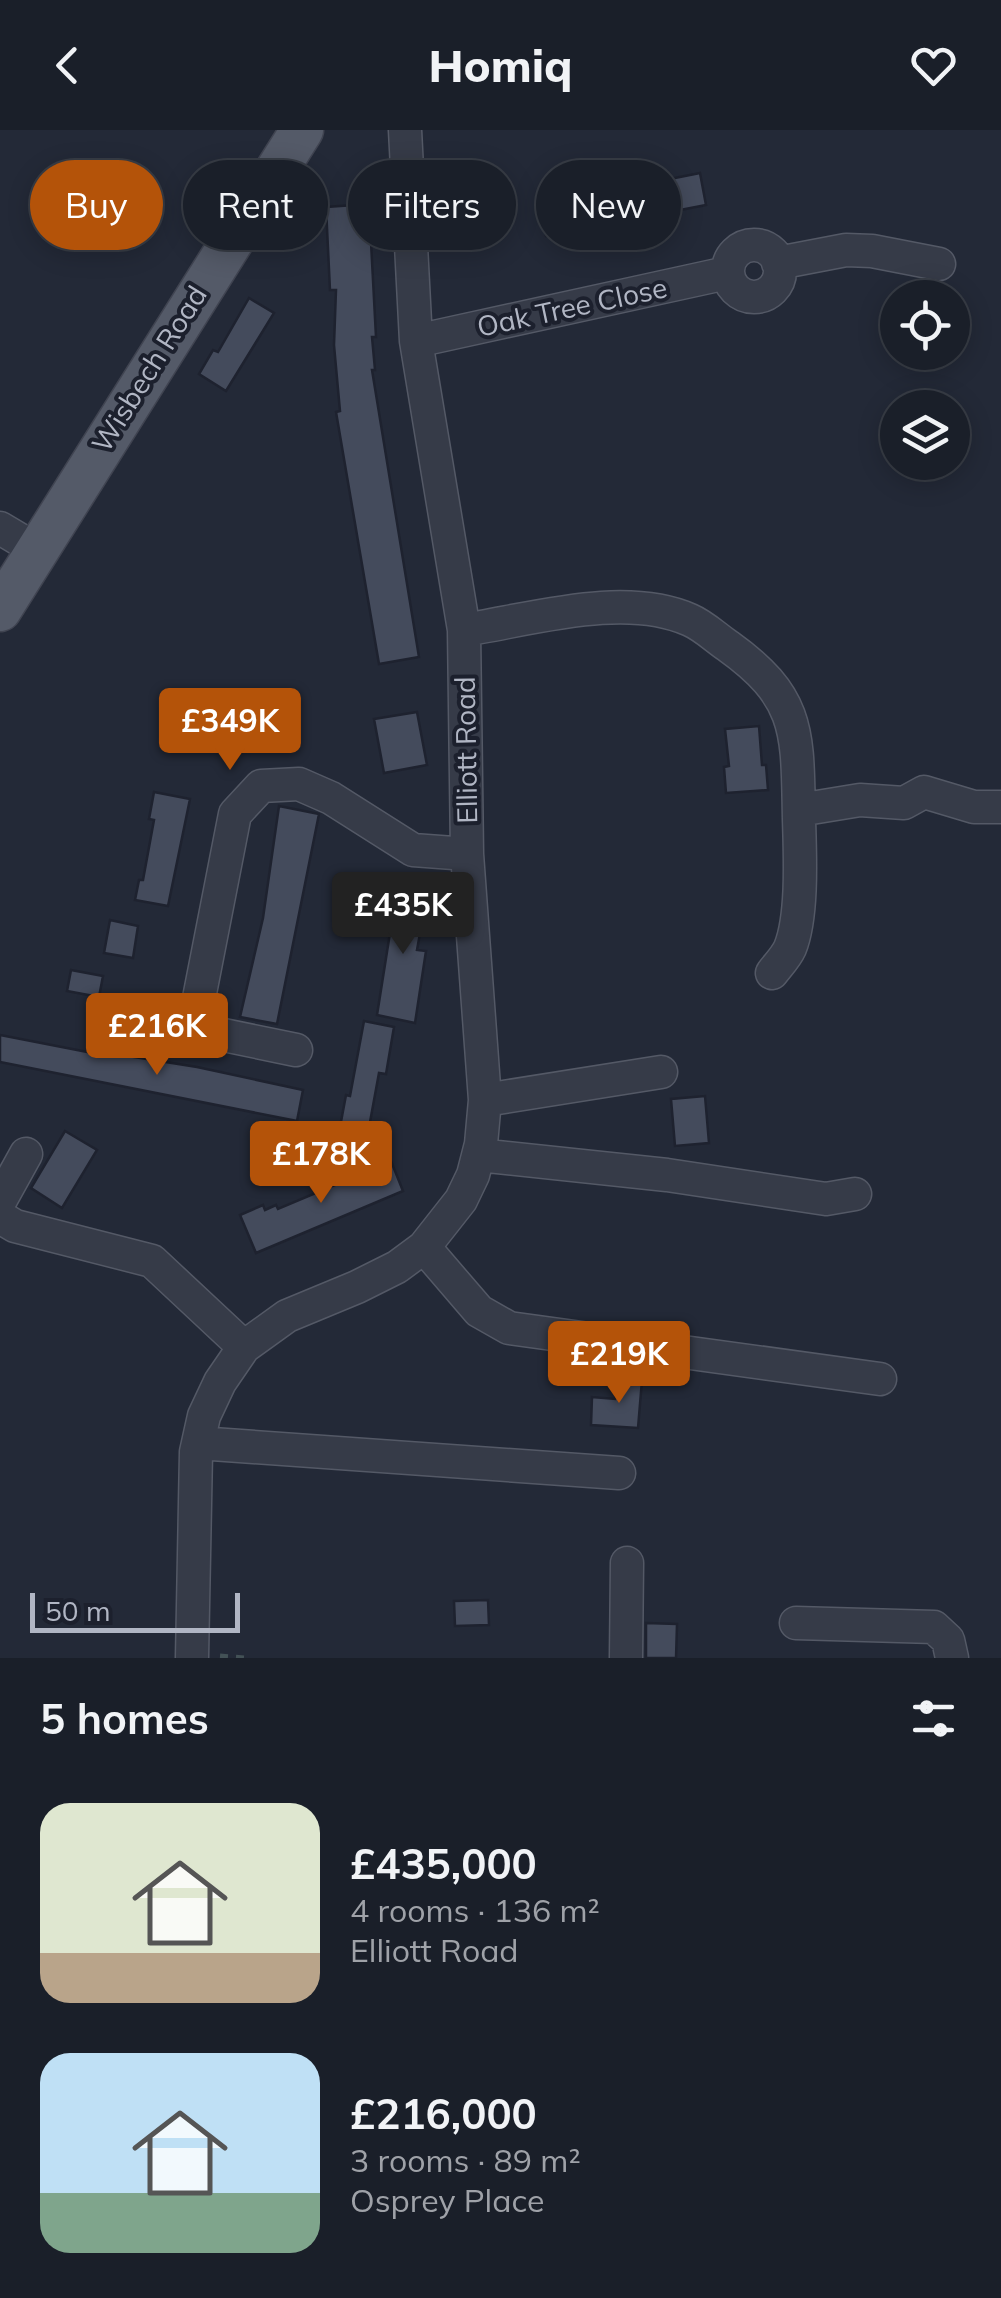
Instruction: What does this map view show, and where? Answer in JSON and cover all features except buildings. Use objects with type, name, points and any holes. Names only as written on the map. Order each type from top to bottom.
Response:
[{"type":"main road","name":"Wisbech Road","points":[[0,610],[302,130]]},
{"type":"street","name":"Elliott Road","points":[[192,1658],[198,1443],[204,1416],[220,1382],[244,1346],[287,1316],[357,1288],[424,1247],[461,1200],[478,1155],[486,1100],[467,854],[464,630],[416,342],[406,130]]},
{"type":"street","name":"Oak Tree Close","points":[[416,342],[728,273],[730,259],[738,249],[751,244],[765,247],[778,263],[846,250],[872,250],[939,264]]},
{"type":"street","points":[[0,528],[37,550]]},
{"type":"street","points":[[464,630],[605,608],[650,608],[692,621],[759,668],[782,696],[794,729],[799,810],[801,885],[790,948],[772,973]]},
{"type":"street","points":[[193,1029],[235,814],[261,786],[299,784],[331,798],[413,850],[467,854]]},
{"type":"street","points":[[799,810],[860,800],[904,803],[924,792],[974,807],[1001,807]]},
{"type":"street","points":[[151,1020],[296,1050]]},
{"type":"street","points":[[486,1100],[661,1072]]},
{"type":"street","points":[[0,1200],[26,1154]]},
{"type":"street","points":[[478,1155],[667,1175],[826,1199],[855,1194]]},
{"type":"street","points":[[0,1217],[15,1226],[152,1260],[244,1346]]},
{"type":"street","points":[[424,1247],[478,1312],[508,1328],[880,1379]]},
{"type":"street","points":[[198,1443],[620,1473]]},
{"type":"street","points":[[626,1658],[627,1563]]},
{"type":"street","points":[[796,1623],[934,1627],[948,1640],[952,1658]]}]
